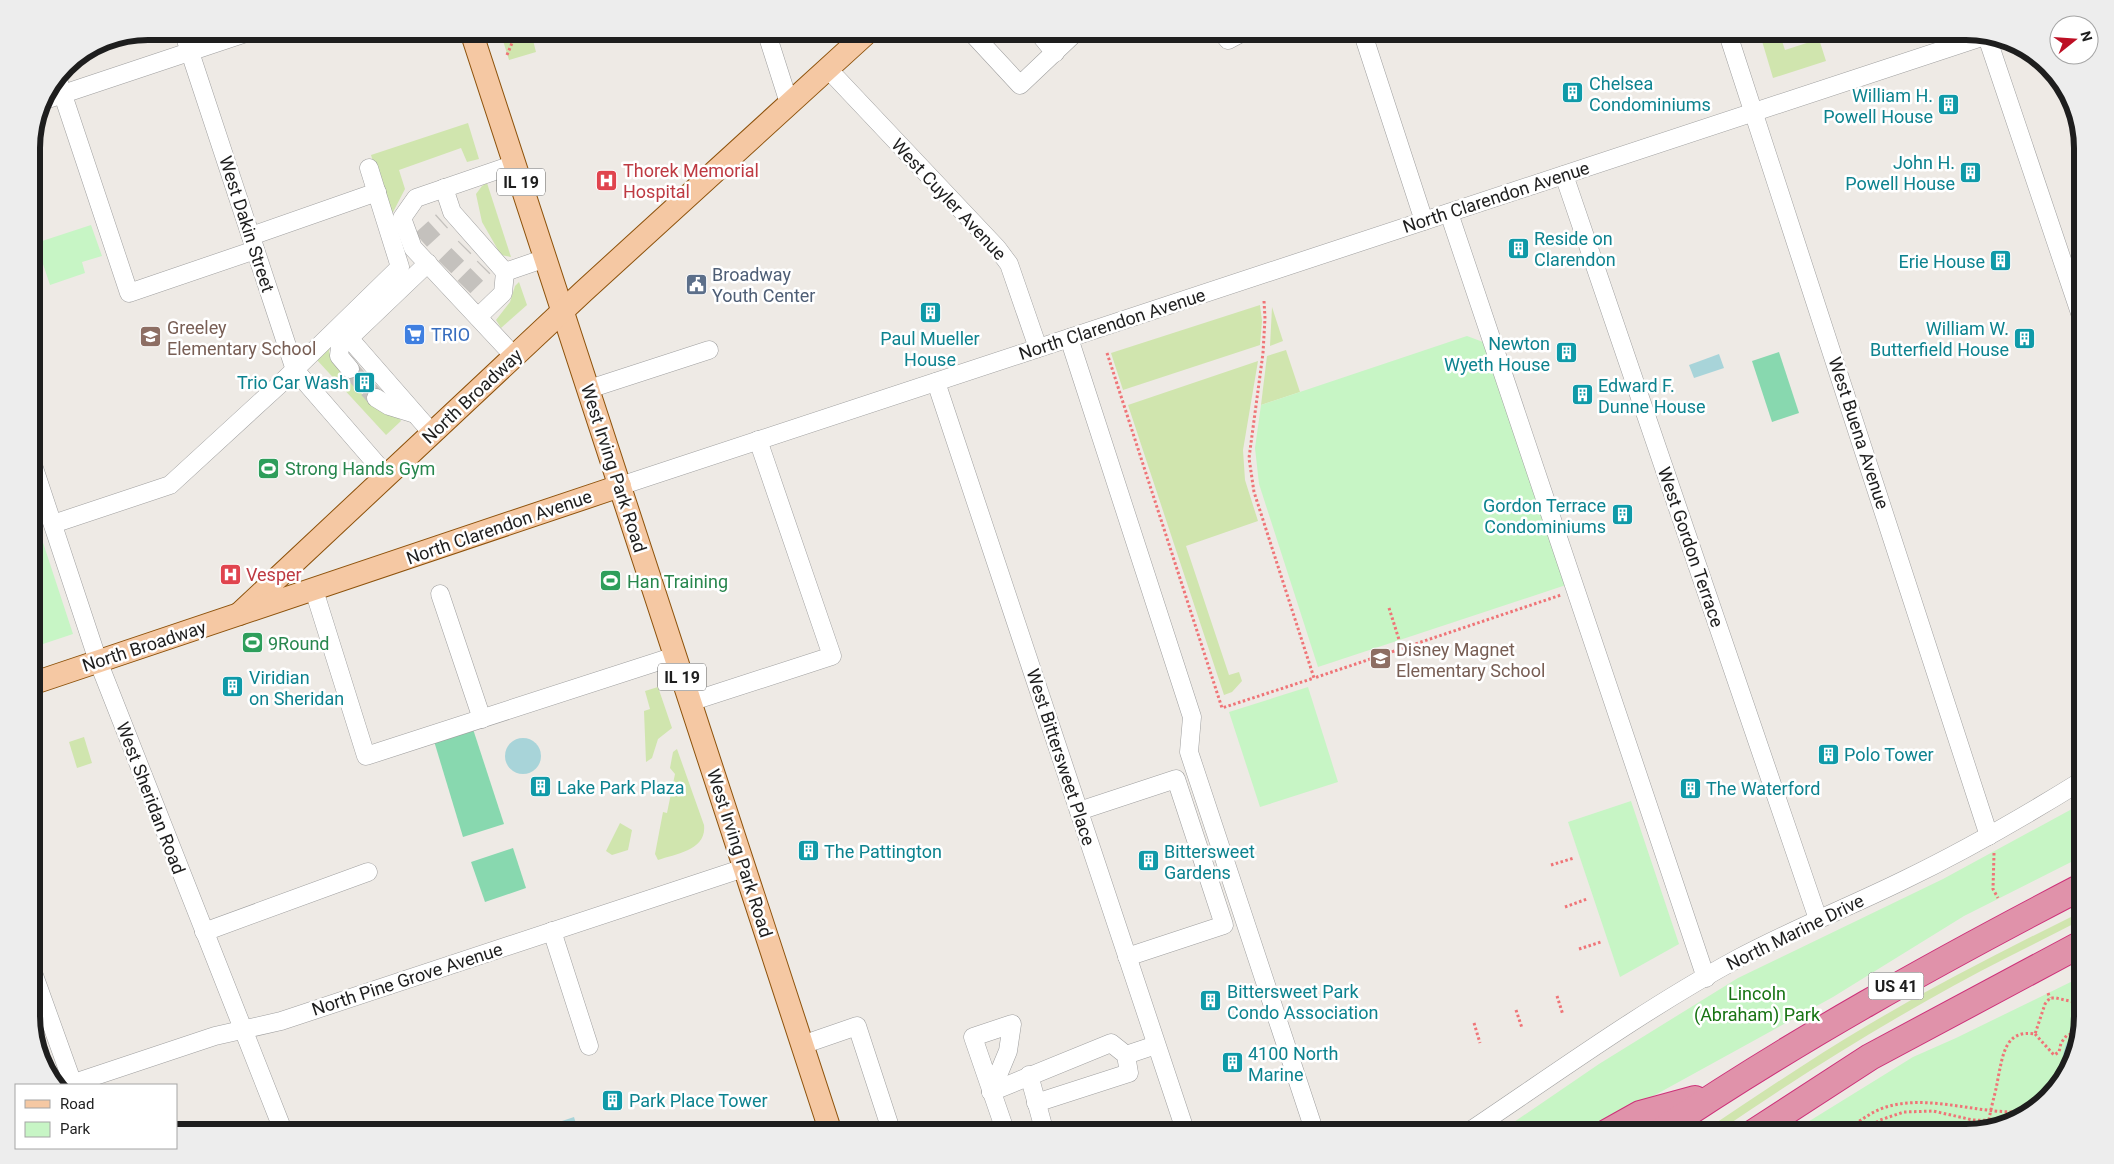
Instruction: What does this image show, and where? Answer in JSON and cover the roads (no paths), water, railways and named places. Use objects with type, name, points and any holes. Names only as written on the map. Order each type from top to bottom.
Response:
[{"type":"highway","name":"US 41","points":[[1671,1124],[1715,1094],[1881,994],[2074,891]]},
{"type":"highway","name":"US 41","points":[[1767,1124],[1870,1057],[1966,1003],[2074,948]]},
{"type":"highway","points":[[1622,1124],[1640,1114],[1715,1094]]},
{"type":"main road","name":"West Irving Park Road","points":[[474,40],[828,1124]]},
{"type":"main road","name":"North Broadway","points":[[40,681],[239,614],[563,310],[859,40]]},
{"type":"main road","name":"North Clarendon Avenue","points":[[239,614],[620,486]]},
{"type":"street","name":"West Dakin Street","points":[[186,40],[295,370],[387,476]]},
{"type":"street","points":[[52,98],[225,40]]},
{"type":"street","points":[[769,40],[789,103]]},
{"type":"street","points":[[978,40],[1020,85],[1068,40]]},
{"type":"street","points":[[1044,40],[1056,53]]},
{"type":"street","points":[[1365,40],[1424,221]]},
{"type":"street","name":"West Buena Avenue","points":[[1730,40],[1989,836]]},
{"type":"street","name":"North Clarendon Avenue","points":[[620,486],[1975,41]]},
{"type":"street","points":[[1988,43],[2074,298]]},
{"type":"street","name":"West Cuyler Avenue","points":[[828,69],[997,248],[1009,264],[1038,348]]},
{"type":"street","points":[[60,85],[129,293],[376,192]]},
{"type":"street","points":[[514,356],[478,317],[460,290],[437,268],[417,244],[402,218],[416,198],[515,164]]},
{"type":"street","points":[[53,524],[170,485],[295,370],[400,267],[369,168]]},
{"type":"street","name":"West Gordon Terrace","points":[[1564,175],[1818,919]]},
{"type":"street","points":[[444,188],[447,216],[488,263],[505,272],[546,258]]},
{"type":"street","points":[[1449,213],[1706,978]]},
{"type":"street","points":[[350,370],[339,356],[338,351],[349,338],[437,268]]},
{"type":"street","points":[[478,317],[503,292],[505,272]]},
{"type":"street","points":[[349,338],[432,434]]},
{"type":"street","points":[[1069,338],[1192,717],[1189,752],[1312,1124]]},
{"type":"street","points":[[589,390],[709,350]]},
{"type":"street","name":"West Bittersweet Place","points":[[936,382],[1183,1124]]},
{"type":"street","points":[[376,398],[389,406],[415,414]]},
{"type":"street","points":[[690,702],[832,656],[758,440]]},
{"type":"street","name":"West Sheridan Road","points":[[40,484],[98,661],[280,1124]]},
{"type":"street","points":[[314,590],[366,756],[675,656]]},
{"type":"street","points":[[440,594],[482,718]]},
{"type":"street","points":[[1078,811],[1176,779],[1224,925],[1127,958]]},
{"type":"street","name":"North Marine Drive","points":[[1481,1124],[1655,1008],[1737,959],[1818,919],[1904,880],[1989,836],[2074,785]]},
{"type":"street","name":"North Pine Grove Avenue","points":[[70,1084],[215,1036],[281,1021],[744,868]]},
{"type":"street","points":[[204,932],[368,872]]},
{"type":"street","points":[[552,931],[589,1046]]},
{"type":"street","points":[[40,992],[70,1084]]},
{"type":"street","points":[[802,1044],[857,1026],[889,1124]]},
{"type":"street","points":[[1003,1124],[991,1092],[1110,1043],[1126,1055],[1129,1073],[1036,1102]]},
{"type":"street","points":[[1126,1055],[1156,1045]]},
{"type":"street","points":[[1029,1075],[1042,1124]]},
{"type":"water","points":[[1719,354],[1724,368],[1694,378],[1689,365]]},
{"type":"water","points":[[523,738],[530,739],[536,743],[540,749],[540,763],[536,769],[530,773],[523,774],[516,773],[510,769],[506,763],[505,756],[506,749],[510,743],[516,739]]},
{"type":"water","points":[[2071,1039],[2065,1059],[2063,1055],[2066,1044]]},
{"type":"water","points":[[574,1117],[576,1124],[553,1124]]},
{"type":"tunnel","points":[[421,240],[442,221]]},
{"type":"tunnel","points":[[445,267],[465,247]]},
{"type":"tunnel","points":[[464,287],[484,267]]},
{"type":"tunnel","points":[[350,369],[376,398]]},
{"type":"place","name":"Chelsea Condominiums","points":[[1573,93]]},
{"type":"place","name":"William H. Powell House","points":[[1949,105]]},
{"type":"place","name":"John H. Powell House","points":[[1971,172]]},
{"type":"place","name":"Thorek Memorial Hospital","points":[[607,180]]},
{"type":"place","name":"Reside on Clarendon","points":[[1518,248]]},
{"type":"place","name":"Erie House","points":[[2001,261]]},
{"type":"place","name":"Broadway Youth Center","points":[[696,284]]},
{"type":"place","name":"Paul Mueller House","points":[[930,313]]},
{"type":"place","name":"TRIO","points":[[415,334]]},
{"type":"place","name":"Greeley Elementary School","points":[[151,337]]},
{"type":"place","name":"William W. Butterfield House","points":[[2025,338]]},
{"type":"place","name":"Newton Wyeth House","points":[[1566,353]]},
{"type":"place","name":"Trio Car Wash","points":[[365,382]]},
{"type":"place","name":"Edward F. Dunne House","points":[[1582,395]]},
{"type":"place","name":"Strong Hands Gym","points":[[269,468]]},
{"type":"place","name":"Gordon Terrace Condominiums","points":[[1622,515]]},
{"type":"place","name":"Vesper","points":[[230,574]]},
{"type":"place","name":"Han Training","points":[[611,581]]},
{"type":"place","name":"9Round","points":[[252,643]]},
{"type":"place","name":"Disney Magnet Elementary School","points":[[1380,659]]},
{"type":"place","name":"Viridian on Sheridan","points":[[233,687]]},
{"type":"place","name":"Polo Tower","points":[[1828,754]]},
{"type":"place","name":"Lake Park Plaza","points":[[541,787]]},
{"type":"place","name":"The Waterford","points":[[1690,788]]},
{"type":"place","name":"The Pattington","points":[[808,851]]},
{"type":"place","name":"Bittersweet Gardens","points":[[1148,861]]},
{"type":"place","name":"Bittersweet Park Condo Association","points":[[1211,1001]]},
{"type":"place","name":"4100 North Marine","points":[[1232,1063]]},
{"type":"place","name":"Park Place Tower","points":[[613,1100]]},
{"type":"park label","name":"Lincoln (Abraham) Park","points":[[1757,1003]]}]
